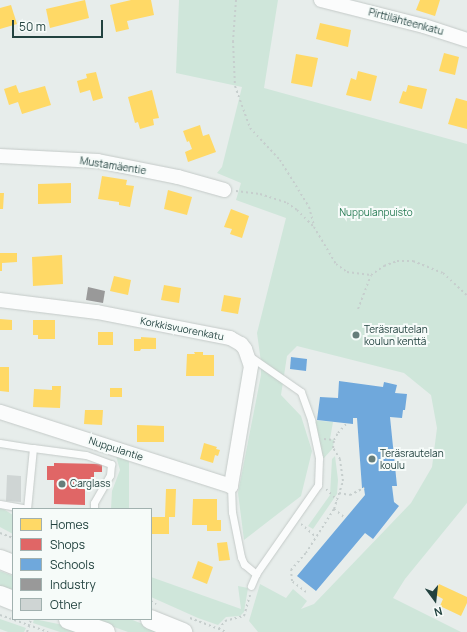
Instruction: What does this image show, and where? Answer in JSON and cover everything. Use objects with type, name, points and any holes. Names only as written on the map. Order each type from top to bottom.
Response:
[{"type":"main road","points":[[0,558],[12,564]]},
{"type":"main road","points":[[0,595],[12,600]]},
{"type":"main road","points":[[71,620],[105,632]]},
{"type":"main road","points":[[152,620],[183,632]]},
{"type":"street","name":"Pirttilähteenkatu","points":[[321,0],[424,26],[467,40]]},
{"type":"street","name":"Mustamäentie","points":[[0,156],[46,157],[98,161],[178,177],[224,190]]},
{"type":"street","name":"Korkkisvuorenkatu","points":[[0,300],[97,312],[230,338],[241,344],[249,356]]},
{"type":"street","points":[[231,486],[251,366],[249,356]]},
{"type":"street","name":"Nuppulantie","points":[[0,413],[231,486]]},
{"type":"lane","points":[[249,356],[301,392],[311,420],[319,458],[318,485],[256,574],[251,586]]},
{"type":"lane","points":[[0,443],[86,455],[111,464],[110,474],[94,503],[94,508]]},
{"type":"lane","points":[[27,508],[33,448]]},
{"type":"lane","points":[[231,486],[232,512],[241,557],[244,564],[256,574]]},
{"type":"lane","points":[[0,504],[22,508]]},
{"type":"path","points":[[236,0],[233,40],[236,86],[250,128],[280,160],[310,207],[314,227]]},
{"type":"path","points":[[224,190],[260,194],[287,203],[314,227],[336,264],[347,272],[371,275]]},
{"type":"path","points":[[358,309],[371,275],[384,266],[397,261],[413,260],[443,273],[467,295]]},
{"type":"path","points":[[306,592],[292,581],[291,570],[306,552],[334,509],[343,481],[340,459],[333,448],[338,433],[347,423]]},
{"type":"path","points":[[318,485],[325,488],[337,500]]},
{"type":"path","points":[[339,493],[350,495],[364,488]]},
{"type":"path","points":[[334,509],[345,518]]},
{"type":"path","points":[[294,519],[316,536]]},
{"type":"path","points":[[0,533],[12,538]]},
{"type":"path","points":[[219,629],[225,621],[244,616],[247,613],[251,586]]},
{"type":"path","points":[[0,615],[12,619]]},
{"type":"path","points":[[14,620],[48,632]]},
{"type":"path","points":[[27,632],[31,620]]},
{"type":"green space","name":"Nuppulanpuisto","points":[[179,0],[278,0],[264,88],[467,144],[467,503],[405,579],[393,598],[461,632],[258,632],[249,621],[260,584],[286,598],[293,589],[307,601],[301,609],[314,604],[411,503],[432,467],[437,428],[431,395],[404,373],[297,346],[287,356],[281,395],[301,416],[312,451],[301,496],[244,540],[238,493],[261,375],[261,362],[257,333],[286,218],[236,200],[241,183],[217,173],[222,167],[242,87],[176,73]]},
{"type":"green space","points":[[311,420],[333,422],[330,439],[334,440],[333,448],[324,458],[319,458]]},
{"type":"green space","points":[[116,456],[129,460],[129,508],[111,508],[112,491],[120,470]]},
{"type":"green space","points":[[335,456],[338,480],[337,494],[313,529],[308,526],[330,495],[332,459]]},
{"type":"green space","points":[[0,507],[12,514],[12,533],[0,527]]},
{"type":"green space","points":[[0,571],[12,576],[12,591],[0,586]]},
{"type":"green space","points":[[152,577],[241,609],[238,586],[248,588],[244,612],[240,616],[226,617],[218,625],[198,618],[152,597]]},
{"type":"green space","points":[[0,619],[26,628],[24,632],[8,632],[0,629]]},
{"type":"green space","points":[[34,620],[39,620],[63,625],[83,632],[60,632],[33,623]]},
{"type":"green space","points":[[95,620],[133,620],[163,632],[128,632]]},
{"type":"building: Homes","points":[[85,0],[89,18],[50,28],[46,9]]},
{"type":"building: Homes","points":[[131,0],[151,0],[154,15],[127,21],[129,29],[116,32],[110,5]]},
{"type":"building: Homes","points":[[420,0],[440,0],[435,16],[416,10]]},
{"type":"building: Homes","points":[[11,5],[17,24],[0,29],[0,8]]},
{"type":"building: Homes","points":[[320,23],[351,30],[348,47],[316,39]]},
{"type":"building: Homes","points":[[444,53],[459,57],[455,75],[439,71]]},
{"type":"building: Homes","points":[[296,54],[318,58],[312,87],[291,83]]},
{"type":"building: Homes","points":[[358,71],[377,76],[371,101],[346,95],[351,78],[356,80]]},
{"type":"building: Homes","points":[[96,72],[103,98],[93,101],[90,90],[80,93],[77,81],[87,78],[86,74]]},
{"type":"building: Homes","points":[[16,85],[19,93],[45,86],[51,105],[22,114],[18,102],[9,105],[4,89]]},
{"type":"building: Homes","points":[[408,85],[427,89],[422,109],[399,103],[403,91],[406,92]]},
{"type":"building: Homes","points":[[152,90],[159,118],[153,119],[154,125],[140,129],[138,122],[135,123],[128,97]]},
{"type":"building: Homes","points":[[456,98],[467,101],[467,129],[448,124]]},
{"type":"building: Homes","points":[[200,125],[203,136],[209,134],[216,152],[188,162],[185,152],[192,149],[189,141],[187,142],[183,131]]},
{"type":"building: Homes","points":[[102,176],[127,180],[126,185],[134,186],[130,207],[119,205],[119,202],[98,199]]},
{"type":"building: Homes","points":[[71,183],[71,203],[38,204],[38,184]]},
{"type":"building: Homes","points":[[168,190],[192,197],[187,215],[164,209]]},
{"type":"building: Homes","points":[[0,193],[4,193],[3,209],[0,209]]},
{"type":"building: Homes","points":[[231,209],[249,216],[242,238],[230,234],[232,229],[224,227]]},
{"type":"building: Homes","points":[[0,253],[17,253],[17,262],[2,263],[2,271],[0,271]]},
{"type":"building: Homes","points":[[62,255],[63,284],[33,286],[32,257]]},
{"type":"building: Homes","points":[[114,276],[131,280],[128,295],[110,291]]},
{"type":"building: Homes","points":[[164,285],[181,288],[179,303],[161,300]]},
{"type":"building: Homes","points":[[224,295],[241,298],[238,314],[221,311]]},
{"type":"building: Homes","points":[[0,319],[12,320],[12,330],[0,330]]},
{"type":"building: Homes","points":[[33,320],[55,320],[55,339],[38,339],[38,335],[33,335]]},
{"type":"building: Homes","points":[[98,332],[113,332],[113,345],[98,345]]},
{"type":"building: Homes","points":[[141,337],[156,338],[156,349],[141,349],[140,351],[134,351],[134,339],[141,339]]},
{"type":"building: Homes","points":[[194,352],[203,352],[203,355],[214,355],[214,376],[186,376],[187,354],[195,354]]},
{"type":"building: Homes","points":[[0,367],[9,367],[9,392],[0,391]]},
{"type":"building: Homes","points":[[52,386],[61,386],[60,408],[33,407],[34,389],[52,390]]},
{"type":"building: Homes","points":[[110,388],[122,388],[122,397],[110,397]]},
{"type":"building: Homes","points":[[85,410],[103,410],[102,425],[84,424]]},
{"type":"building: Homes","points":[[137,425],[164,426],[164,442],[137,442]]},
{"type":"building: Homes","points":[[204,443],[217,447],[216,449],[220,450],[218,456],[215,455],[213,463],[200,459]]},
{"type":"building: Homes","points":[[166,489],[176,489],[175,517],[169,517],[169,534],[152,534],[152,517],[165,517]]},
{"type":"building: Homes","points":[[193,499],[217,499],[217,520],[221,520],[221,531],[207,531],[207,525],[192,525]]},
{"type":"building: Homes","points":[[227,542],[230,560],[219,561],[217,543]]},
{"type":"building: Homes","points":[[198,561],[213,567],[207,584],[192,578]]},
{"type":"building: Homes","points":[[439,584],[467,597],[467,603],[461,616],[440,606],[443,599],[434,594]]},
{"type":"building: Shops","points":[[54,463],[102,464],[102,472],[94,472],[94,487],[85,486],[85,505],[54,504],[54,480],[47,480],[47,466],[54,466]]},
{"type":"building: Schools","points":[[291,357],[307,359],[306,371],[290,369]]},
{"type":"building: Schools","points":[[339,381],[383,387],[384,382],[397,385],[395,393],[407,394],[405,410],[403,410],[402,418],[390,417],[397,486],[392,486],[394,502],[399,506],[373,539],[365,533],[316,591],[297,576],[365,495],[364,488],[362,488],[357,418],[353,418],[353,424],[317,420],[320,397],[338,398]]},
{"type":"building: Industry","points":[[88,287],[105,291],[103,303],[86,300]]},
{"type":"building: Other","points":[[7,475],[21,476],[21,502],[6,501]]},
{"type":"place","name":"Teräsrautelan koulun kenttä","points":[[356,335]]},
{"type":"place","name":"Teräsrautelan koulu","points":[[372,459]]},
{"type":"place","name":"Carglass","points":[[62,484]]}]
